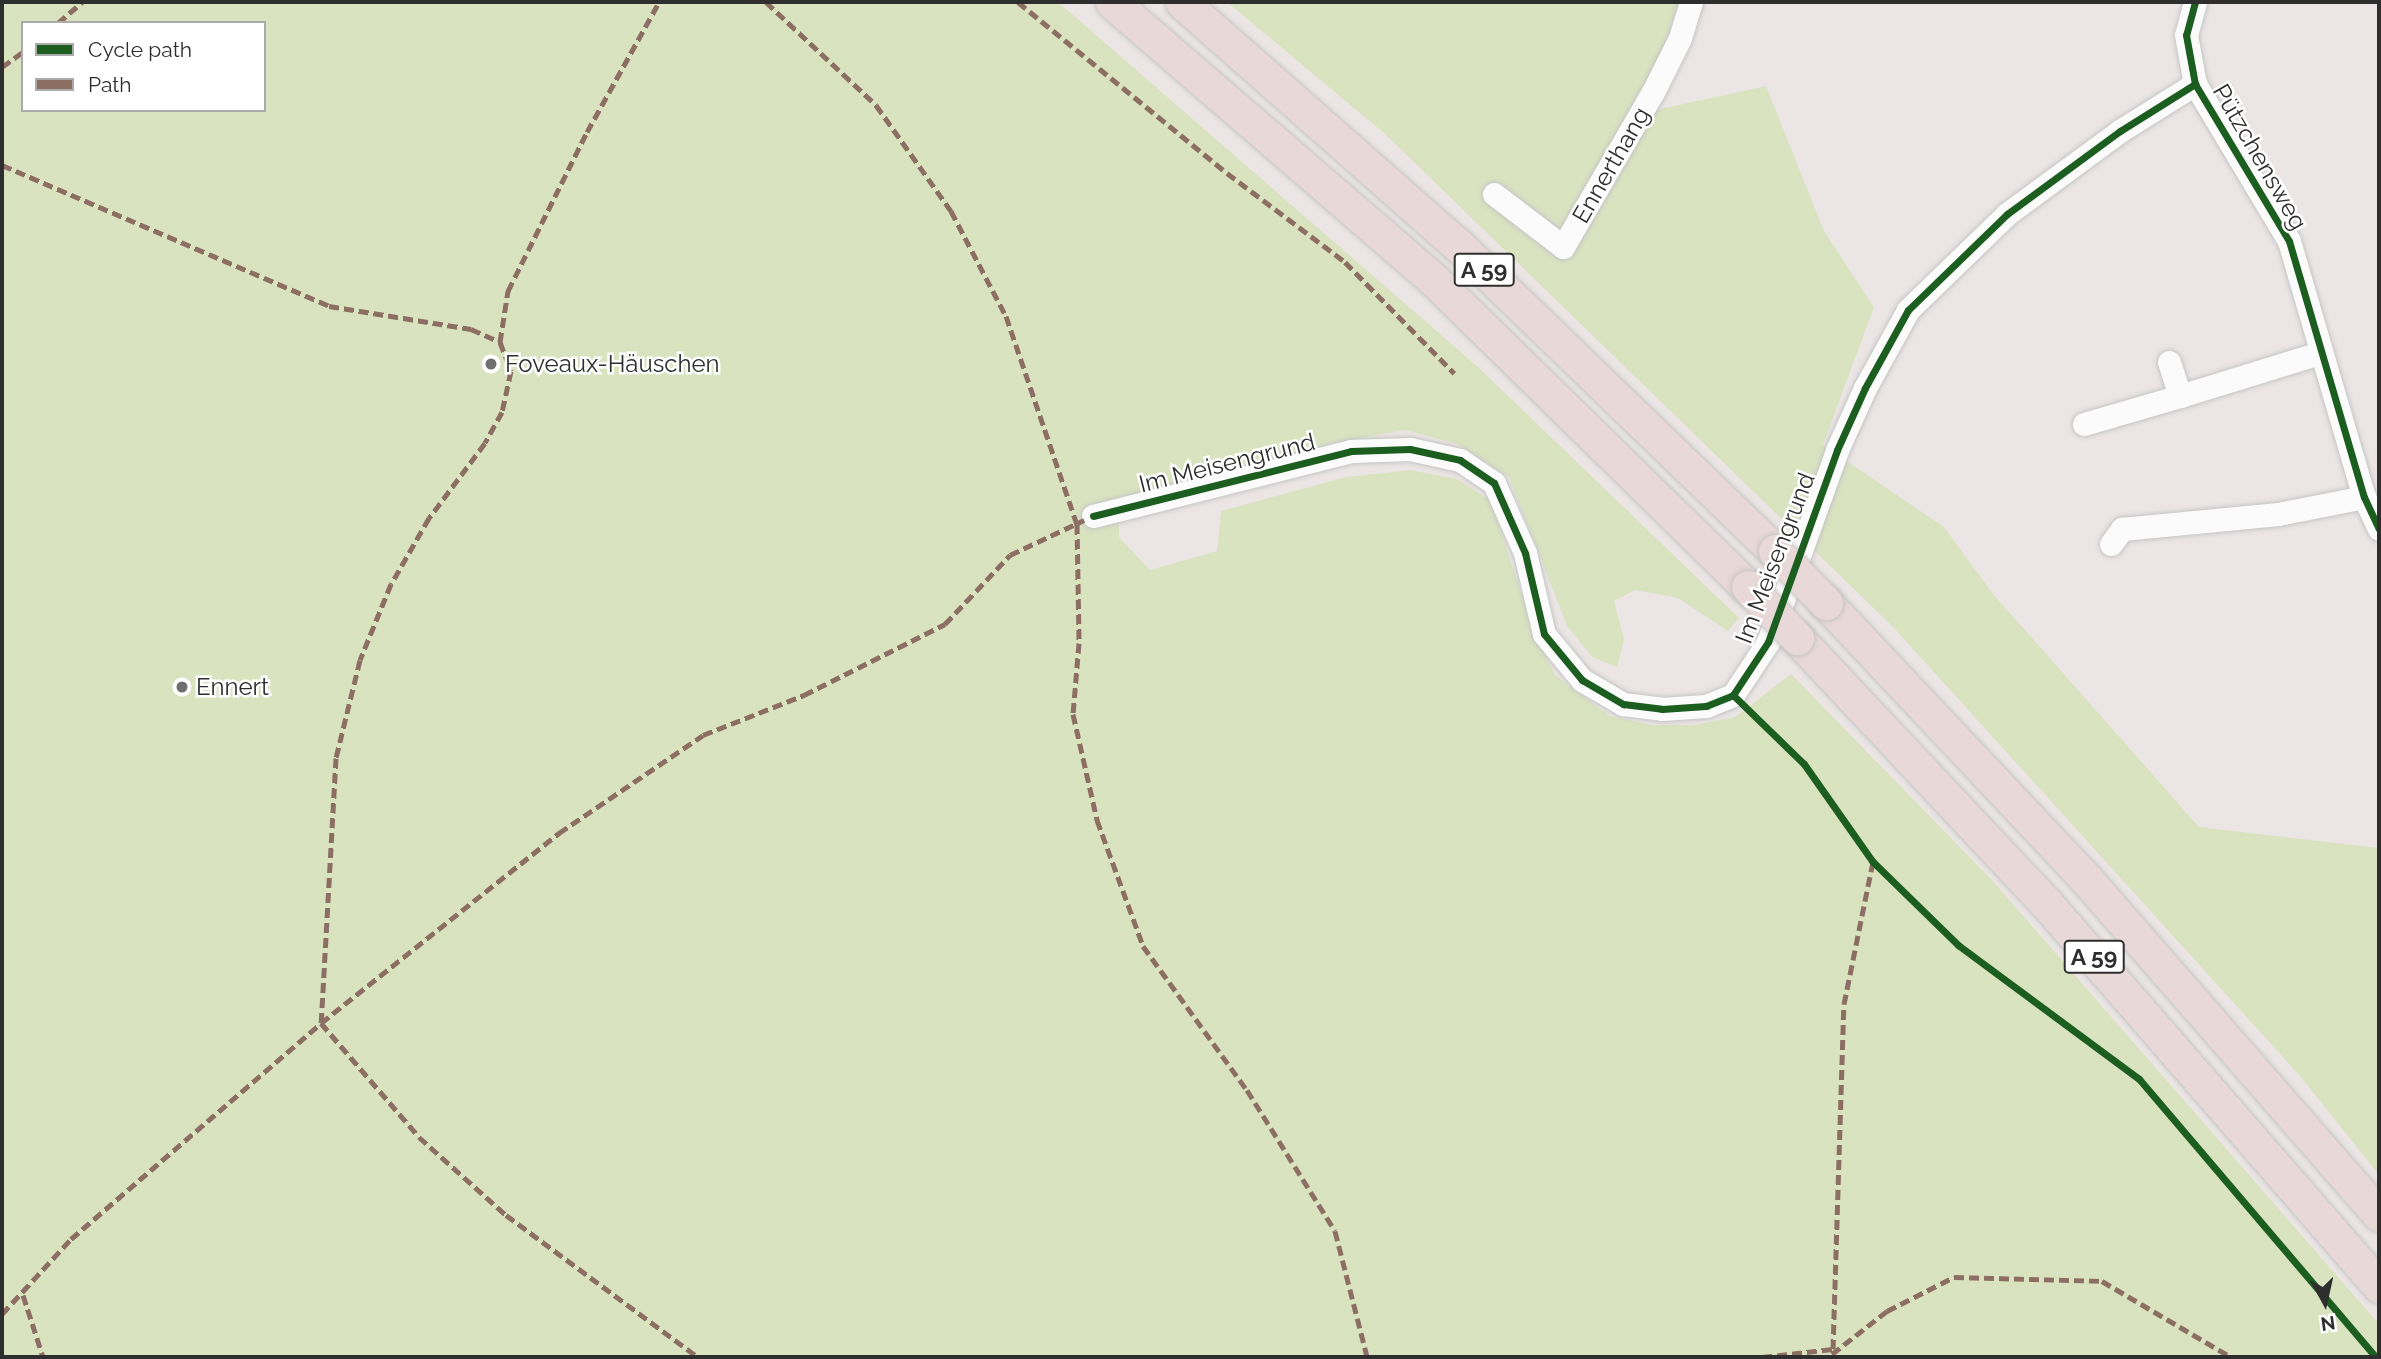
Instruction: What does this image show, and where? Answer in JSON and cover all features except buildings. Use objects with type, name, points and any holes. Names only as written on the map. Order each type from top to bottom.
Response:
[{"type":"highway","name":"A 59","points":[[1112,2],[1433,279],[1748,587],[2046,903],[2379,1286]]},
{"type":"highway","name":"A 59","points":[[1182,2],[1458,245],[1775,551],[2087,880],[2379,1215]]},
{"type":"street","name":"Ennerthang","points":[[1494,194],[1563,247],[1653,92],[1680,38],[1691,2]]},
{"type":"street","points":[[2194,2],[2186,35],[2195,84]]},
{"type":"street","name":"Pützchensweg","points":[[2195,84],[2289,241],[2364,497],[2378,525]]},
{"type":"street","name":"Im Meisengrund","points":[[1093,516],[1351,451],[1410,449],[1460,460],[1494,482],[1525,553],[1544,634],[1582,680],[1623,704],[1662,709],[1706,706],[1733,695],[1768,642],[1837,450],[1865,388],[1908,310],[1957,258],[2015,207],[2195,84]]},
{"type":"street","points":[[2084,424],[2320,353]]},
{"type":"street","points":[[2169,362],[2180,396]]},
{"type":"street","points":[[2111,544],[2122,529],[2278,514],[2364,497]]},
{"type":"green space","points":[[2,2],[1058,2],[1478,367],[1739,618],[1728,631],[1678,598],[1635,590],[1614,601],[1624,639],[1617,667],[1592,657],[1567,626],[1509,477],[1457,444],[1405,430],[1332,443],[1119,498],[1119,537],[1150,570],[1217,551],[1221,511],[1346,477],[1410,470],[1457,479],[1491,501],[1533,629],[1555,675],[1610,716],[1652,725],[1695,725],[1735,717],[1791,674],[1992,880],[2379,1324],[2379,1357],[2,1357]]},
{"type":"green space","points":[[1227,2],[1679,2],[1664,49],[1633,115],[1766,86],[1824,231],[1874,307],[1823,445],[1944,527],[1993,594],[2199,827],[2379,848],[2379,1175],[2300,1076],[1893,627],[1385,134]]},
{"type":"marked path","points":[[60,21],[82,2]]},
{"type":"marked path","points":[[500,342],[508,291],[587,132],[659,2]]},
{"type":"marked path","points":[[766,2],[876,105],[951,211],[1006,316],[1077,524],[1079,643],[1073,714],[1097,820],[1143,946],[1247,1090],[1335,1231],[1367,1357]]},
{"type":"marked path","points":[[1018,2],[1227,173],[1345,262],[1454,373]]},
{"type":"marked path","points":[[2,67],[21,53]]},
{"type":"marked path","points":[[2,165],[329,306],[471,329],[500,342],[511,371],[502,412],[485,443],[429,518],[391,584],[360,660],[336,758],[321,1023],[419,1137],[506,1215],[698,1357]]},
{"type":"marked path","points":[[2,1314],[71,1239],[321,1023],[559,833],[703,735],[804,695],[945,624],[1010,555],[1084,520]]},
{"type":"marked path","points":[[1762,1357],[1833,1349],[1844,1004],[1873,862]]},
{"type":"marked path","points":[[1832,1354],[1887,1311],[1954,1277],[2102,1281],[2231,1357]]},
{"type":"marked path","points":[[23,1295],[43,1357]]},
{"type":"cycle path","points":[[2195,2],[2186,35],[2195,84],[2289,241],[2364,497],[2379,529]]},
{"type":"cycle path","points":[[1093,516],[1351,451],[1410,449],[1460,460],[1494,483],[1525,553],[1544,634],[1582,680],[1623,704],[1662,709],[1706,706],[1733,695],[1768,642],[1837,450],[1865,388],[1908,310],[2007,214],[2120,131],[2195,84]]},
{"type":"cycle path","points":[[1733,695],[1804,764],[1873,862],[1958,945],[2139,1079],[2376,1357]]},
{"type":"place","name":"Foveaux-Häuschen","points":[[491,364]]},
{"type":"place","name":"Ennert","points":[[182,687]]}]
